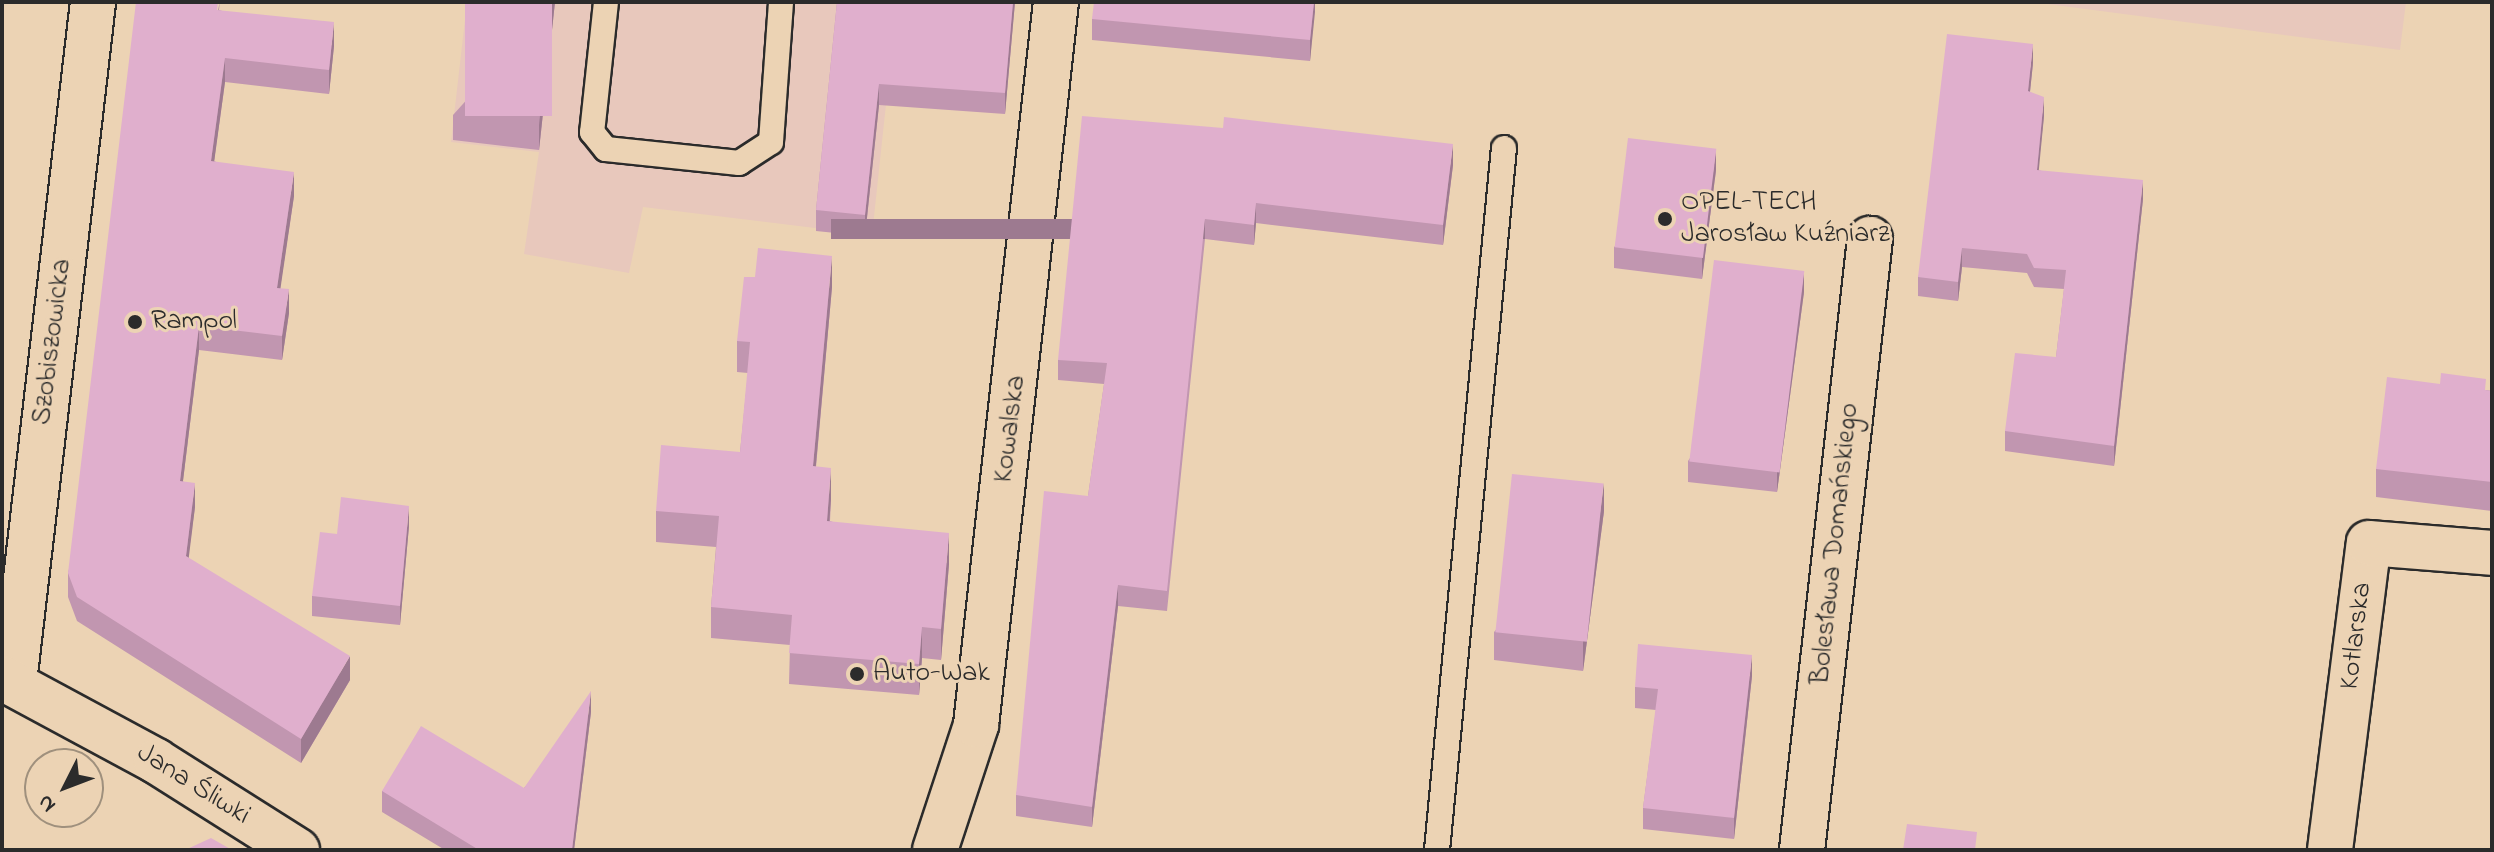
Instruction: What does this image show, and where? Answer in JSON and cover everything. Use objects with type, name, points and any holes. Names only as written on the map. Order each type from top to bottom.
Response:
[{"type":"street","name":"Szobiszowicka","points":[[8,680],[93,2]]},
{"type":"street","name":"Kowalska","points":[[935,850],[976,725],[1056,2]]},
{"type":"street","name":"Bolesława Domańskiego","points":[[1802,850],[1870,239]]},
{"type":"street","name":"Kotlarska","points":[[2330,850],[2369,543],[2492,553]]},
{"type":"street","name":"Jana Śliwki","points":[[8,680],[297,850]]},
{"type":"lane","points":[[606,2],[592,132],[606,149],[739,163],[771,142],[781,2]]},
{"type":"lane","points":[[1437,850],[1504,148]]},
{"type":"shaded area","points":[[467,2],[897,2],[872,235],[643,207],[629,273],[524,254],[539,152],[451,142]]},
{"type":"shaded area","points":[[2032,2],[2406,2],[2400,50]]},
{"type":"building","points":[[136,2],[218,2],[217,10],[334,22],[329,70],[225,58],[211,161],[294,172],[277,288],[289,289],[282,336],[199,326],[180,481],[195,483],[186,556],[350,656],[301,739],[77,597],[68,573]]},
{"type":"building","points":[[465,2],[552,2],[552,116],[465,116]]},
{"type":"building","points":[[837,2],[1013,2],[1005,93],[879,84],[865,215],[816,210]]},
{"type":"building","points":[[1094,2],[1314,2],[1310,40],[1092,19]]},
{"type":"building","points":[[1947,34],[2033,44],[2028,91],[2044,97],[2037,170],[2143,180],[2114,446],[2005,431],[2015,353],[2056,357],[2066,270],[2034,268],[2027,254],[1962,248],[1958,282],[1918,277]]},
{"type":"building","points":[[1082,116],[1223,128],[1224,117],[1453,144],[1443,225],[1256,203],[1254,225],[1205,219],[1167,591],[1118,585],[1092,807],[1016,795],[1044,491],[1088,496],[1107,363],[1058,360]]},
{"type":"building","name":"OPEL-TECH Jarosław Kuźniarz","points":[[1628,138],[1716,149],[1703,258],[1615,247]]},
{"type":"building","points":[[758,248],[832,256],[813,466],[831,468],[827,521],[949,533],[941,629],[922,627],[919,664],[789,653],[792,615],[711,607],[719,516],[656,511],[661,445],[740,452],[750,342],[737,341],[744,277],[755,277]]},
{"type":"building","points":[[1714,260],[1804,271],[1780,473],[1689,461]]},
{"type":"building","points":[[2441,373],[2486,379],[2485,390],[2492,391],[2492,482],[2376,469],[2387,377],[2440,384]]},
{"type":"building","points":[[1512,474],[1603,484],[1587,642],[1495,632]]},
{"type":"building","points":[[341,497],[409,506],[400,606],[312,596],[320,532],[337,534]]},
{"type":"building","points":[[1638,644],[1752,655],[1734,818],[1643,808],[1658,689],[1635,687]]},
{"type":"building","points":[[591,691],[572,850],[479,850],[382,791],[421,726],[524,788]]},
{"type":"building","points":[[1907,824],[1977,832],[1975,850],[1903,850]]},
{"type":"building","points":[[211,838],[232,850],[185,850]]},
{"type":"place","name":"OPEL-TECH Jarosław Kuźniarz","points":[[1665,219]]},
{"type":"place","name":"Rampol","points":[[135,322]]},
{"type":"place","name":"Auto-Wak","points":[[857,674]]}]
